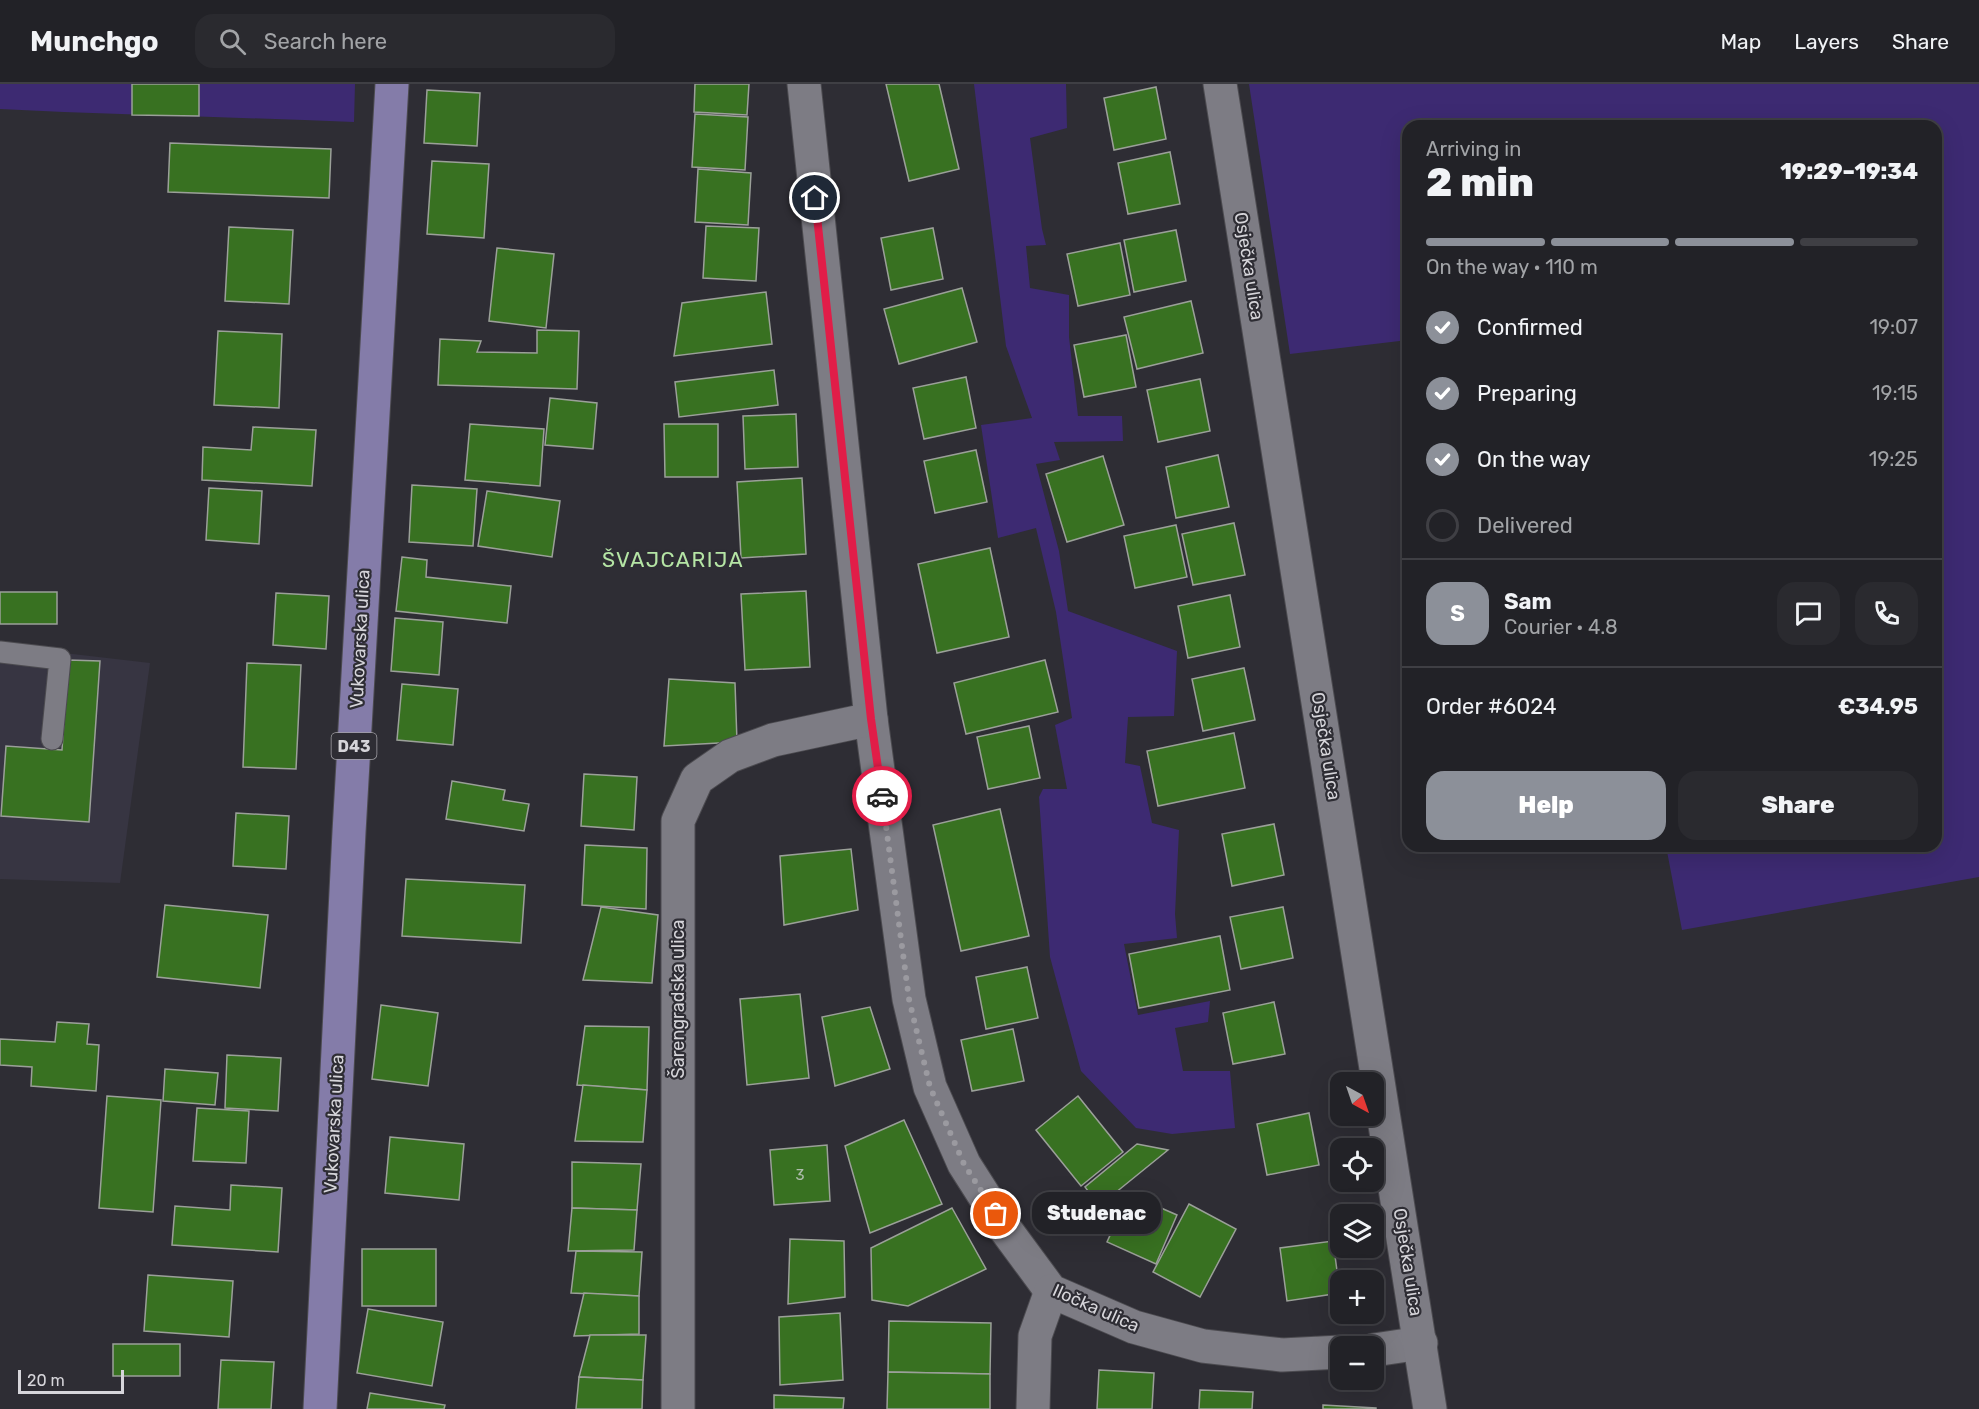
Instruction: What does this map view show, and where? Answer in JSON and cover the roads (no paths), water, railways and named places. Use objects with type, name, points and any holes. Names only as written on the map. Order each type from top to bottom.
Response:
[{"type":"main road","name":"Vukovarska ulica","points":[[320,1409],[350,820],[392,84]]},
{"type":"street","name":"Iločka ulica","points":[[804,84],[871,719],[909,999],[930,1087],[964,1164],[1006,1230],[1051,1291],[1134,1327],[1203,1346],[1282,1355],[1330,1353]]},
{"type":"street","name":"Osječka ulica","points":[[1220,84],[1430,1409]]},
{"type":"street","name":"Šarengradska ulica","points":[[678,1409],[678,821],[698,779],[730,756],[774,740],[871,719]]},
{"type":"street","points":[[1033,1409],[1035,1336],[1051,1291]]},
{"type":"street","points":[[1384,1348],[1421,1342]]},
{"type":"lane","points":[[0,652],[60,659],[52,739]]},
{"type":"place","name":"Studenac","points":[[996,1214]]},
{"type":"district","name":"ŠVAJCARIJA","points":[[673,559]]}]
